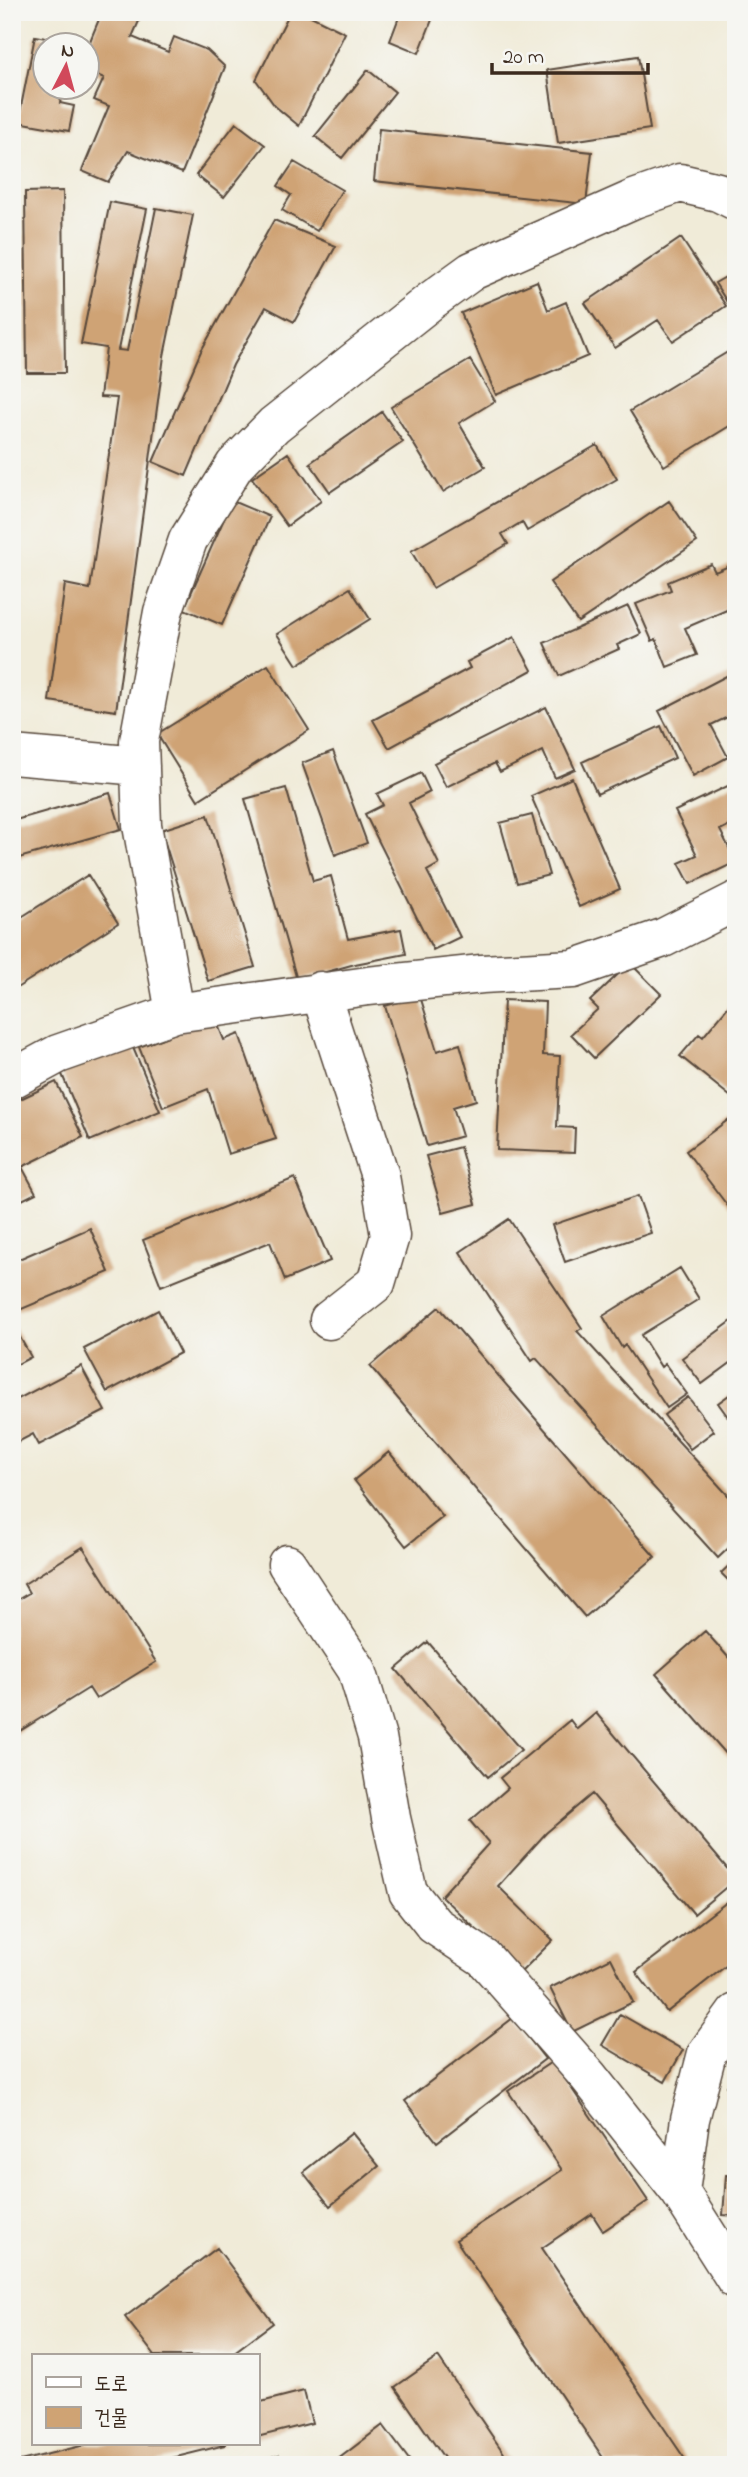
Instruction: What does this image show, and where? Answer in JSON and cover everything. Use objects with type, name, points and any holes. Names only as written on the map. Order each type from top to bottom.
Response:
[{"type":"street","points":[[175,1013],[142,825],[139,741],[163,612],[188,540],[235,465],[274,425],[472,271],[634,199],[680,183],[718,192],[736,201]]},
{"type":"street","points":[[12,755],[140,766]]},
{"type":"street","points":[[12,1079],[58,1054],[175,1013],[320,991],[482,974],[573,969],[663,938],[736,901]]},
{"type":"street","points":[[320,991],[380,1176],[390,1236],[376,1283],[329,1320]]},
{"type":"street","points":[[287,1564],[357,1670],[377,1737],[391,1818],[408,1892],[434,1925],[484,1958],[588,2076],[680,2192],[736,2280]]},
{"type":"street","points":[[680,2192],[690,2119],[707,2053],[736,2013]]},
{"type":"building","points":[[102,12],[143,12],[132,37],[168,52],[174,37],[207,50],[225,67],[182,173],[128,151],[108,182],[82,171],[109,106],[99,102],[102,102],[104,78],[102,32],[94,32]]},
{"type":"building","points":[[290,12],[303,12],[345,33],[299,126],[275,106],[256,80]]},
{"type":"building","points":[[401,12],[435,12],[419,53],[390,41]]},
{"type":"building","points":[[32,51],[32,102],[60,102],[74,106],[69,131],[18,122]]},
{"type":"building","points":[[638,56],[650,129],[558,143],[547,70]]},
{"type":"building","points":[[368,70],[395,92],[342,158],[315,136]]},
{"type":"building","points":[[236,123],[265,145],[224,197],[196,175]]},
{"type":"building","points":[[379,129],[592,152],[586,204],[374,181]]},
{"type":"building","points":[[294,162],[342,190],[317,231],[282,210],[291,195],[278,186]]},
{"type":"building","points":[[63,191],[65,373],[27,373],[25,192]]},
{"type":"building","points":[[110,202],[147,209],[118,350],[127,351],[156,208],[193,215],[164,356],[116,711],[49,701],[65,584],[90,589],[117,398],[100,397],[106,348],[81,344]]},
{"type":"building","points":[[274,220],[336,246],[294,322],[266,307],[233,365],[186,476],[153,462],[201,351]]},
{"type":"building","points":[[681,238],[726,306],[673,341],[658,320],[615,348],[585,303]]},
{"type":"building","points":[[736,271],[736,316],[715,283]]},
{"type":"building","points":[[537,281],[548,310],[566,302],[588,356],[496,395],[461,313]]},
{"type":"building","points":[[736,347],[736,422],[664,466],[630,411]]},
{"type":"building","points":[[470,360],[495,401],[459,423],[485,467],[443,492],[391,407]]},
{"type":"building","points":[[382,412],[403,442],[330,492],[310,463]]},
{"type":"building","points":[[597,445],[617,479],[527,531],[522,522],[502,534],[508,544],[433,588],[411,551]]},
{"type":"building","points":[[288,453],[321,501],[287,526],[252,478]]},
{"type":"building","points":[[232,501],[270,517],[222,625],[184,609]]},
{"type":"building","points":[[669,501],[697,542],[578,622],[550,582]]},
{"type":"building","points":[[736,563],[736,606],[685,628],[697,655],[667,667],[656,639],[652,641],[636,604],[671,590],[668,582],[711,564],[715,572]]},
{"type":"building","points":[[350,588],[370,619],[297,665],[277,634]]},
{"type":"building","points":[[628,606],[641,634],[617,645],[619,649],[559,676],[544,643]]},
{"type":"building","points":[[514,637],[532,670],[389,748],[373,720],[470,668],[467,662]]},
{"type":"building","points":[[268,665],[309,730],[198,800],[157,734]]},
{"type":"building","points":[[736,671],[736,713],[711,725],[728,757],[693,776],[659,711]]},
{"type":"building","points":[[546,707],[575,769],[555,778],[543,751],[500,772],[495,763],[446,787],[434,763]]},
{"type":"building","points":[[661,726],[675,758],[597,794],[582,762]]},
{"type":"building","points":[[333,751],[367,843],[335,855],[302,763]]},
{"type":"building","points":[[421,773],[430,792],[409,803],[439,864],[427,871],[460,937],[433,950],[365,814],[383,805],[377,794]]},
{"type":"building","points":[[572,778],[620,889],[579,907],[531,796]]},
{"type":"building","points":[[736,782],[736,822],[720,830],[736,862],[690,884],[679,863],[697,855],[675,811]]},
{"type":"building","points":[[286,788],[313,881],[331,876],[348,939],[401,929],[406,954],[355,964],[297,980],[245,799]]},
{"type":"building","points":[[110,793],[121,829],[12,860],[12,821]]},
{"type":"building","points":[[208,815],[255,967],[208,981],[161,830]]},
{"type":"building","points":[[532,815],[549,875],[517,883],[500,823]]},
{"type":"building","points":[[88,875],[118,923],[12,991],[12,923]]},
{"type":"building","points":[[630,963],[661,994],[594,1058],[571,1034],[598,1009],[590,1001]]},
{"type":"building","points":[[420,996],[437,1051],[460,1044],[476,1100],[453,1107],[462,1136],[427,1146],[385,1006]]},
{"type":"building","points":[[736,997],[736,1101],[680,1056],[699,1034],[703,1037]]},
{"type":"building","points":[[504,1000],[545,1002],[543,1055],[560,1056],[557,1127],[575,1128],[574,1153],[497,1150]]},
{"type":"building","points":[[215,1018],[224,1040],[239,1034],[276,1139],[228,1154],[208,1089],[163,1107],[139,1047]]},
{"type":"building","points":[[131,1043],[160,1111],[90,1141],[61,1072]]},
{"type":"building","points":[[56,1082],[83,1137],[22,1167],[36,1193],[12,1205],[12,1103]]},
{"type":"building","points":[[736,1114],[736,1205],[730,1209],[686,1151]]},
{"type":"building","points":[[460,1147],[476,1204],[443,1213],[426,1156]]},
{"type":"building","points":[[295,1178],[330,1261],[285,1280],[270,1242],[161,1286],[143,1240]]},
{"type":"building","points":[[638,1196],[651,1233],[565,1262],[552,1225]]},
{"type":"building","points":[[509,1219],[582,1328],[577,1331],[736,1504],[736,1541],[718,1558],[536,1358],[532,1361],[460,1252]]},
{"type":"building","points":[[90,1228],[109,1272],[17,1311],[12,1299],[12,1262]]},
{"type":"building","points":[[680,1268],[699,1299],[641,1335],[661,1367],[665,1364],[687,1394],[667,1408],[625,1345],[622,1348],[603,1316]]},
{"type":"building","points":[[439,1307],[655,1557],[585,1617],[370,1366]]},
{"type":"building","points":[[158,1310],[180,1353],[107,1392],[84,1349]]},
{"type":"building","points":[[736,1318],[736,1359],[702,1384],[682,1358]]},
{"type":"building","points":[[12,1323],[31,1357],[12,1367]]},
{"type":"building","points":[[81,1366],[105,1411],[39,1445],[33,1434],[12,1445],[12,1402]]},
{"type":"building","points":[[736,1390],[736,1428],[718,1403]]},
{"type":"building","points":[[688,1397],[714,1431],[690,1449],[664,1415]]},
{"type":"building","points":[[389,1452],[443,1517],[406,1546],[354,1480]]},
{"type":"building","points":[[83,1547],[156,1662],[96,1699],[89,1688],[12,1736],[12,1603],[29,1593],[24,1584]]},
{"type":"building","points":[[736,1559],[736,1588],[721,1573]]},
{"type":"building","points":[[705,1631],[736,1666],[736,1765],[656,1674]]},
{"type":"building","points":[[428,1642],[521,1750],[488,1777],[396,1669]]},
{"type":"building","points":[[596,1713],[736,1879],[694,1914],[592,1794],[546,1833],[498,1886],[553,1940],[521,1972],[441,1896],[489,1843],[470,1821],[508,1788],[500,1778],[570,1720],[577,1729]]},
{"type":"building","points":[[736,1895],[736,1958],[667,2012],[636,1972]]},
{"type":"building","points":[[611,1958],[633,2002],[572,2032],[550,1988]]},
{"type":"building","points":[[620,2014],[683,2050],[665,2082],[602,2045]]},
{"type":"building","points":[[513,2018],[545,2059],[437,2142],[405,2101]]},
{"type":"building","points":[[553,2061],[648,2201],[603,2231],[592,2214],[542,2248],[689,2465],[608,2465],[456,2240],[562,2170],[508,2091]]},
{"type":"building","points":[[727,2086],[736,2086],[736,2115],[727,2115]]},
{"type":"building","points":[[352,2133],[379,2166],[330,2206],[303,2172]]},
{"type":"building","points":[[726,2175],[736,2176],[736,2216],[723,2215]]},
{"type":"building","points":[[217,2248],[273,2323],[232,2354],[153,2354],[125,2317]]},
{"type":"building","points":[[438,2357],[512,2465],[449,2465],[395,2387]]},
{"type":"building","points":[[304,2391],[312,2423],[259,2436],[259,2402]]},
{"type":"building","points":[[383,2425],[413,2465],[341,2465],[337,2460]]},
{"type":"building","points":[[81,2446],[221,2446],[144,2465],[12,2463]]},
{"type":"building","points":[[279,2455],[281,2465],[244,2465],[244,2464]]}]
